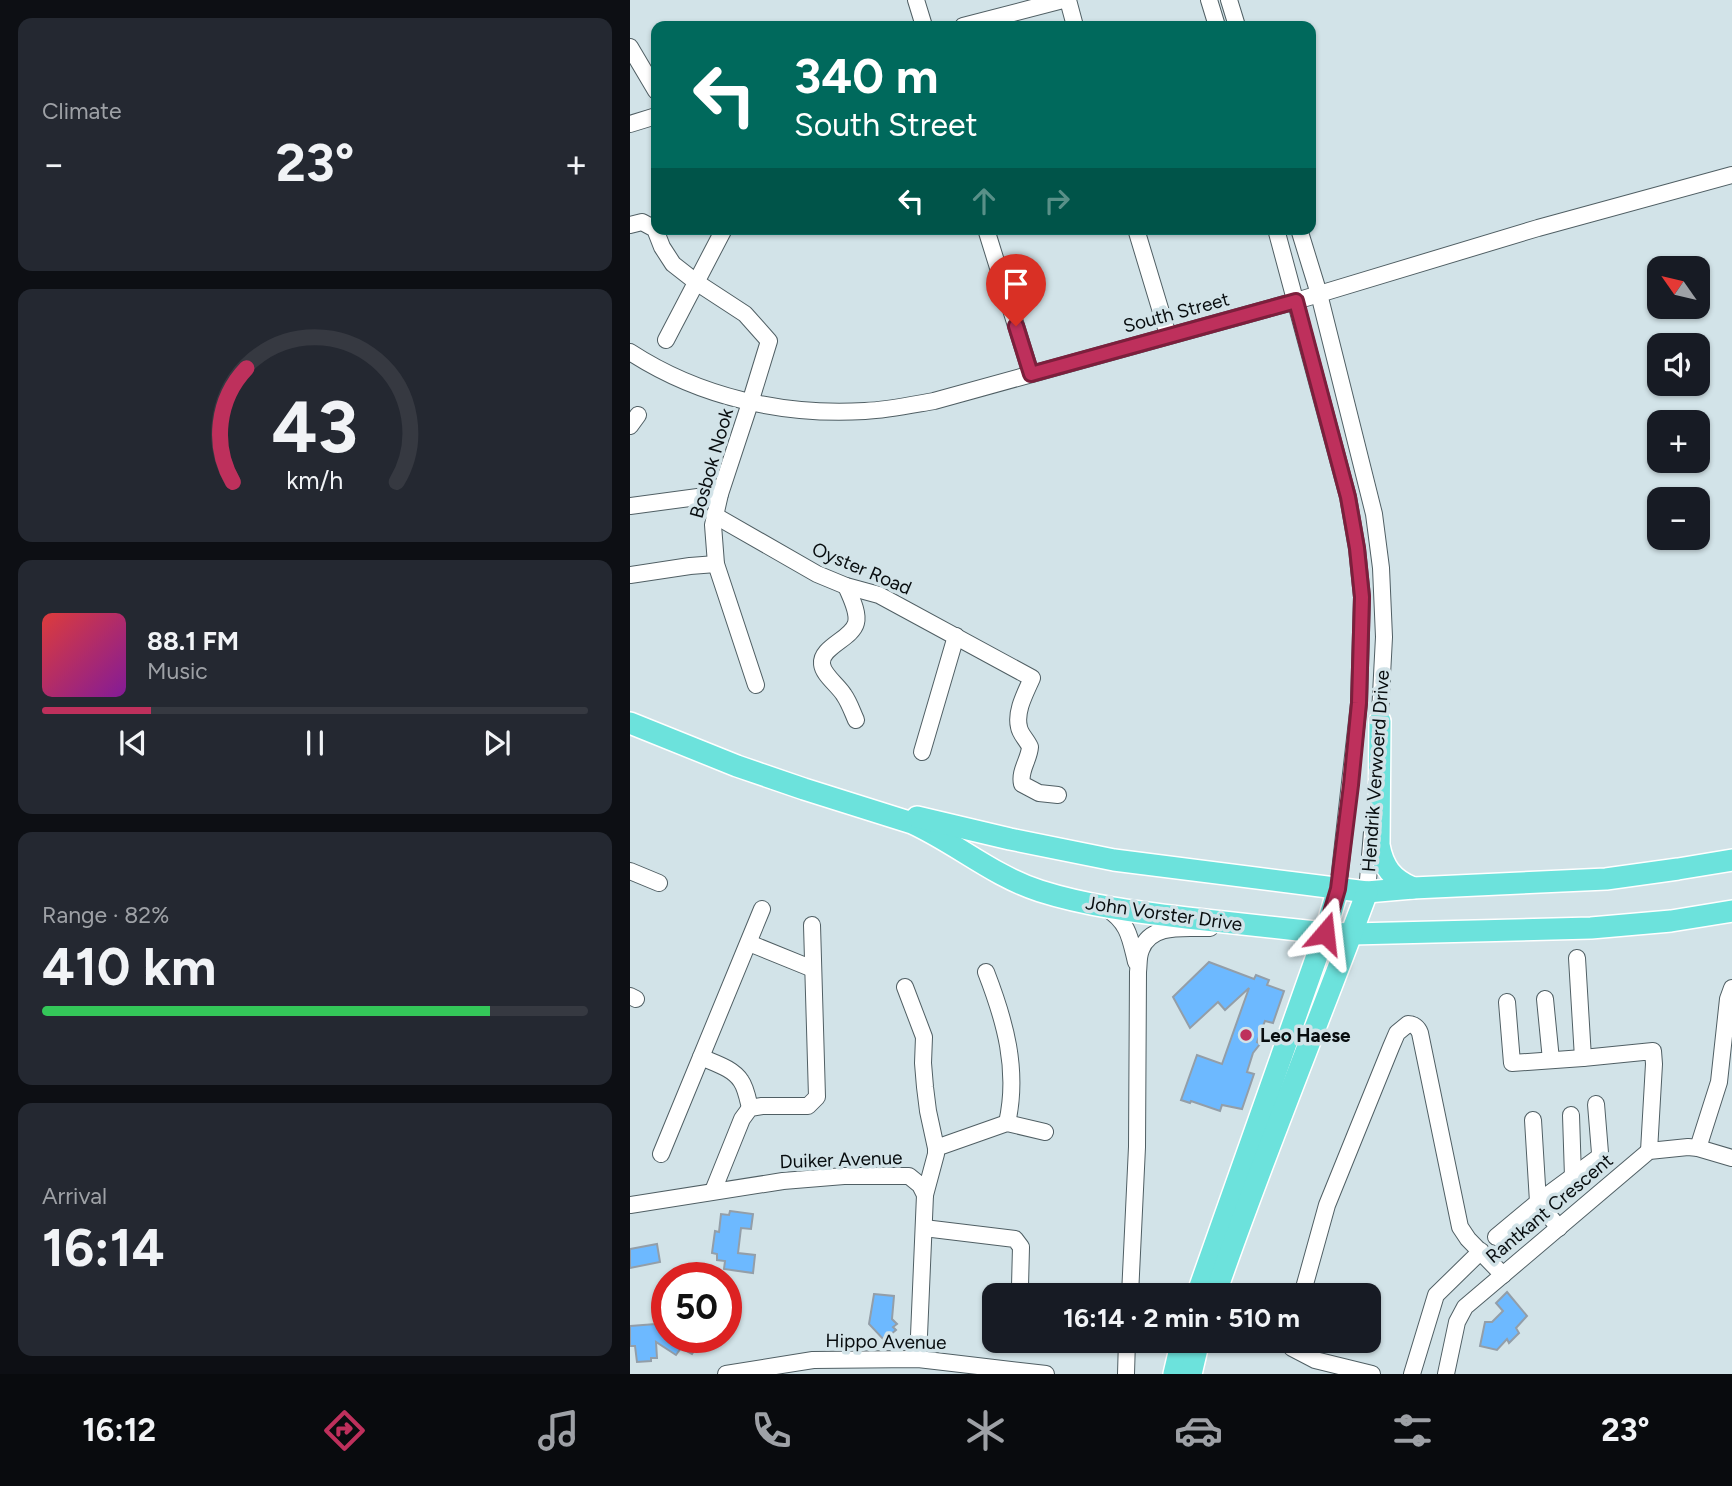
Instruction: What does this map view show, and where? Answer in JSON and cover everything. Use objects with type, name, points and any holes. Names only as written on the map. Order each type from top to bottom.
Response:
[{"type":"main road","points":[[630,716],[766,769],[917,817],[1010,839],[1114,859],[1338,889],[1367,892],[1606,879],[1732,860]]},
{"type":"main road","points":[[1380,721],[1381,856],[1396,879],[1413,888]]},
{"type":"main road","name":"John Vorster Drive","points":[[630,723],[737,766],[912,823],[1018,882],[1041,891],[1107,908],[1272,928],[1352,934],[1591,928],[1671,921],[1732,911]]},
{"type":"main road","name":"Hendrik Verwoerd Drive","points":[[1201,1283],[1325,933],[1338,889]]},
{"type":"main road","name":"Hendrik Verwoerd Drive","points":[[1218,1283],[1367,892]]},
{"type":"main road","points":[[1174,1374],[1179,1353]]},
{"type":"main road","points":[[1191,1374],[1196,1353]]},
{"type":"street","points":[[916,0],[922,21]]},
{"type":"street","points":[[983,21],[1065,0],[1073,21]]},
{"type":"street","points":[[1209,0],[1215,21]]},
{"type":"street","points":[[1229,0],[1235,21]]},
{"type":"street","points":[[630,47],[651,83]]},
{"type":"street","points":[[630,124],[651,118]]},
{"type":"street","name":"South Street","points":[[630,352],[683,380],[750,404],[820,411],[865,411],[934,401],[1296,301],[1538,228],[1732,175]]},
{"type":"street","points":[[630,225],[642,222],[651,227]]},
{"type":"street","points":[[657,235],[673,264],[696,282]]},
{"type":"street","points":[[666,340],[721,235]]},
{"type":"street","points":[[988,235],[1031,374]]},
{"type":"street","points":[[1138,235],[1168,335]]},
{"type":"street","name":"Hendrik Verwoerd Drive","points":[[1278,235],[1348,497],[1362,597],[1359,703],[1338,889]]},
{"type":"street","name":"Hendrik Verwoerd Drive","points":[[1301,235],[1320,294],[1374,514],[1381,568],[1384,637],[1367,892]]},
{"type":"street","name":"Bosbok Nook","points":[[696,282],[745,314],[769,341],[720,494],[714,515],[713,535],[716,564],[756,684]]},
{"type":"street","points":[[630,506],[720,494]]},
{"type":"street","name":"Oyster Road","points":[[714,515],[817,575],[879,595],[1032,678],[1018,719],[1019,728],[1030,747],[1020,778],[1022,784],[1039,793],[1058,795]]},
{"type":"street","points":[[630,575],[716,564]]},
{"type":"street","points":[[846,586],[856,613],[856,623],[851,631],[825,654],[822,667],[845,695],[856,720]]},
{"type":"street","points":[[922,752],[956,636]]},
{"type":"street","points":[[630,871],[659,883]]},
{"type":"street","points":[[1107,908],[1126,926],[1138,972]]},
{"type":"street","points":[[661,1154],[762,909]]},
{"type":"street","points":[[713,1191],[750,1108],[808,1106],[817,1097],[812,925]]},
{"type":"street","points":[[1131,1283],[1137,1147],[1139,955],[1145,941],[1158,931],[1272,928]]},
{"type":"street","points":[[749,943],[813,969]]},
{"type":"street","points":[[1577,958],[1583,1058]]},
{"type":"street","points":[[986,972],[1000,1006],[1009,1044],[1011,1091],[1007,1123]]},
{"type":"street","points":[[905,987],[924,1037],[924,1075],[936,1151],[925,1195],[918,1359]]},
{"type":"street","points":[[1698,1148],[1719,1082],[1728,999],[1732,988]]},
{"type":"street","points":[[1545,999],[1551,1060]]},
{"type":"street","points":[[1507,1002],[1512,1063],[1653,1051],[1649,1151],[1698,1148],[1732,1158]]},
{"type":"street","points":[[1305,1283],[1328,1201],[1397,1033],[1408,1024],[1418,1028],[1420,1032],[1460,1227],[1503,1275]]},
{"type":"street","points":[[701,1057],[738,1076],[743,1083],[750,1108]]},
{"type":"street","points":[[1496,1237],[1599,1157],[1596,1104]]},
{"type":"street","points":[[1571,1115],[1573,1177]]},
{"type":"street","points":[[1533,1120],[1538,1202],[1559,1227]]},
{"type":"street","points":[[909,1175],[936,1151],[1007,1123],[1045,1132]]},
{"type":"street","name":"Rantkant Crescent","points":[[1446,1374],[1457,1322],[1465,1307],[1649,1151]]},
{"type":"street","name":"Duiker Avenue","points":[[630,1205],[713,1191],[844,1176],[909,1175],[920,1185],[925,1195]]},
{"type":"street","points":[[923,1228],[1015,1239],[1021,1247],[1020,1283]]},
{"type":"street","points":[[1412,1374],[1436,1294],[1481,1251]]},
{"type":"street","points":[[1465,1265],[1471,1270],[1479,1271],[1489,1285]]},
{"type":"street","points":[[1126,1374],[1127,1353]]},
{"type":"street","points":[[1302,1353],[1315,1360],[1372,1374]]},
{"type":"street","name":"Hippo Avenue","points":[[726,1374],[813,1360],[918,1359],[1046,1374]]},
{"type":"building","name":"Leo Haese","points":[[1209,962],[1254,979],[1256,975],[1269,980],[1267,985],[1284,991],[1273,1023],[1265,1021],[1257,1042],[1260,1044],[1253,1053],[1247,1072],[1254,1074],[1242,1109],[1222,1105],[1220,1111],[1181,1100],[1197,1055],[1222,1064],[1249,988],[1225,1010],[1218,1002],[1190,1028],[1173,997]]},
{"type":"building","points":[[730,1211],[753,1214],[751,1229],[741,1228],[738,1253],[755,1255],[753,1273],[742,1271],[742,1262],[717,1260],[717,1254],[712,1253],[721,1214],[729,1215]]},
{"type":"building","points":[[657,1244],[660,1262],[630,1268],[630,1249]]},
{"type":"building","points":[[1507,1292],[1527,1316],[1516,1328],[1519,1333],[1509,1343],[1507,1339],[1497,1350],[1480,1346],[1485,1322],[1492,1322],[1503,1311],[1496,1303]]},
{"type":"building","points":[[874,1294],[894,1296],[892,1319],[897,1324],[893,1327],[896,1330],[884,1340],[869,1324]]},
{"type":"building","points":[[651,1324],[651,1353],[657,1353],[657,1358],[637,1362],[635,1346],[630,1346],[630,1326]]},
{"type":"place","name":"Leo Haese","points":[[1246,1035]]},
{"type":"route","points":[[1016,326],[1031,374],[1296,301],[1348,497],[1362,597],[1359,703],[1351,785],[1338,889],[1325,933]]}]
